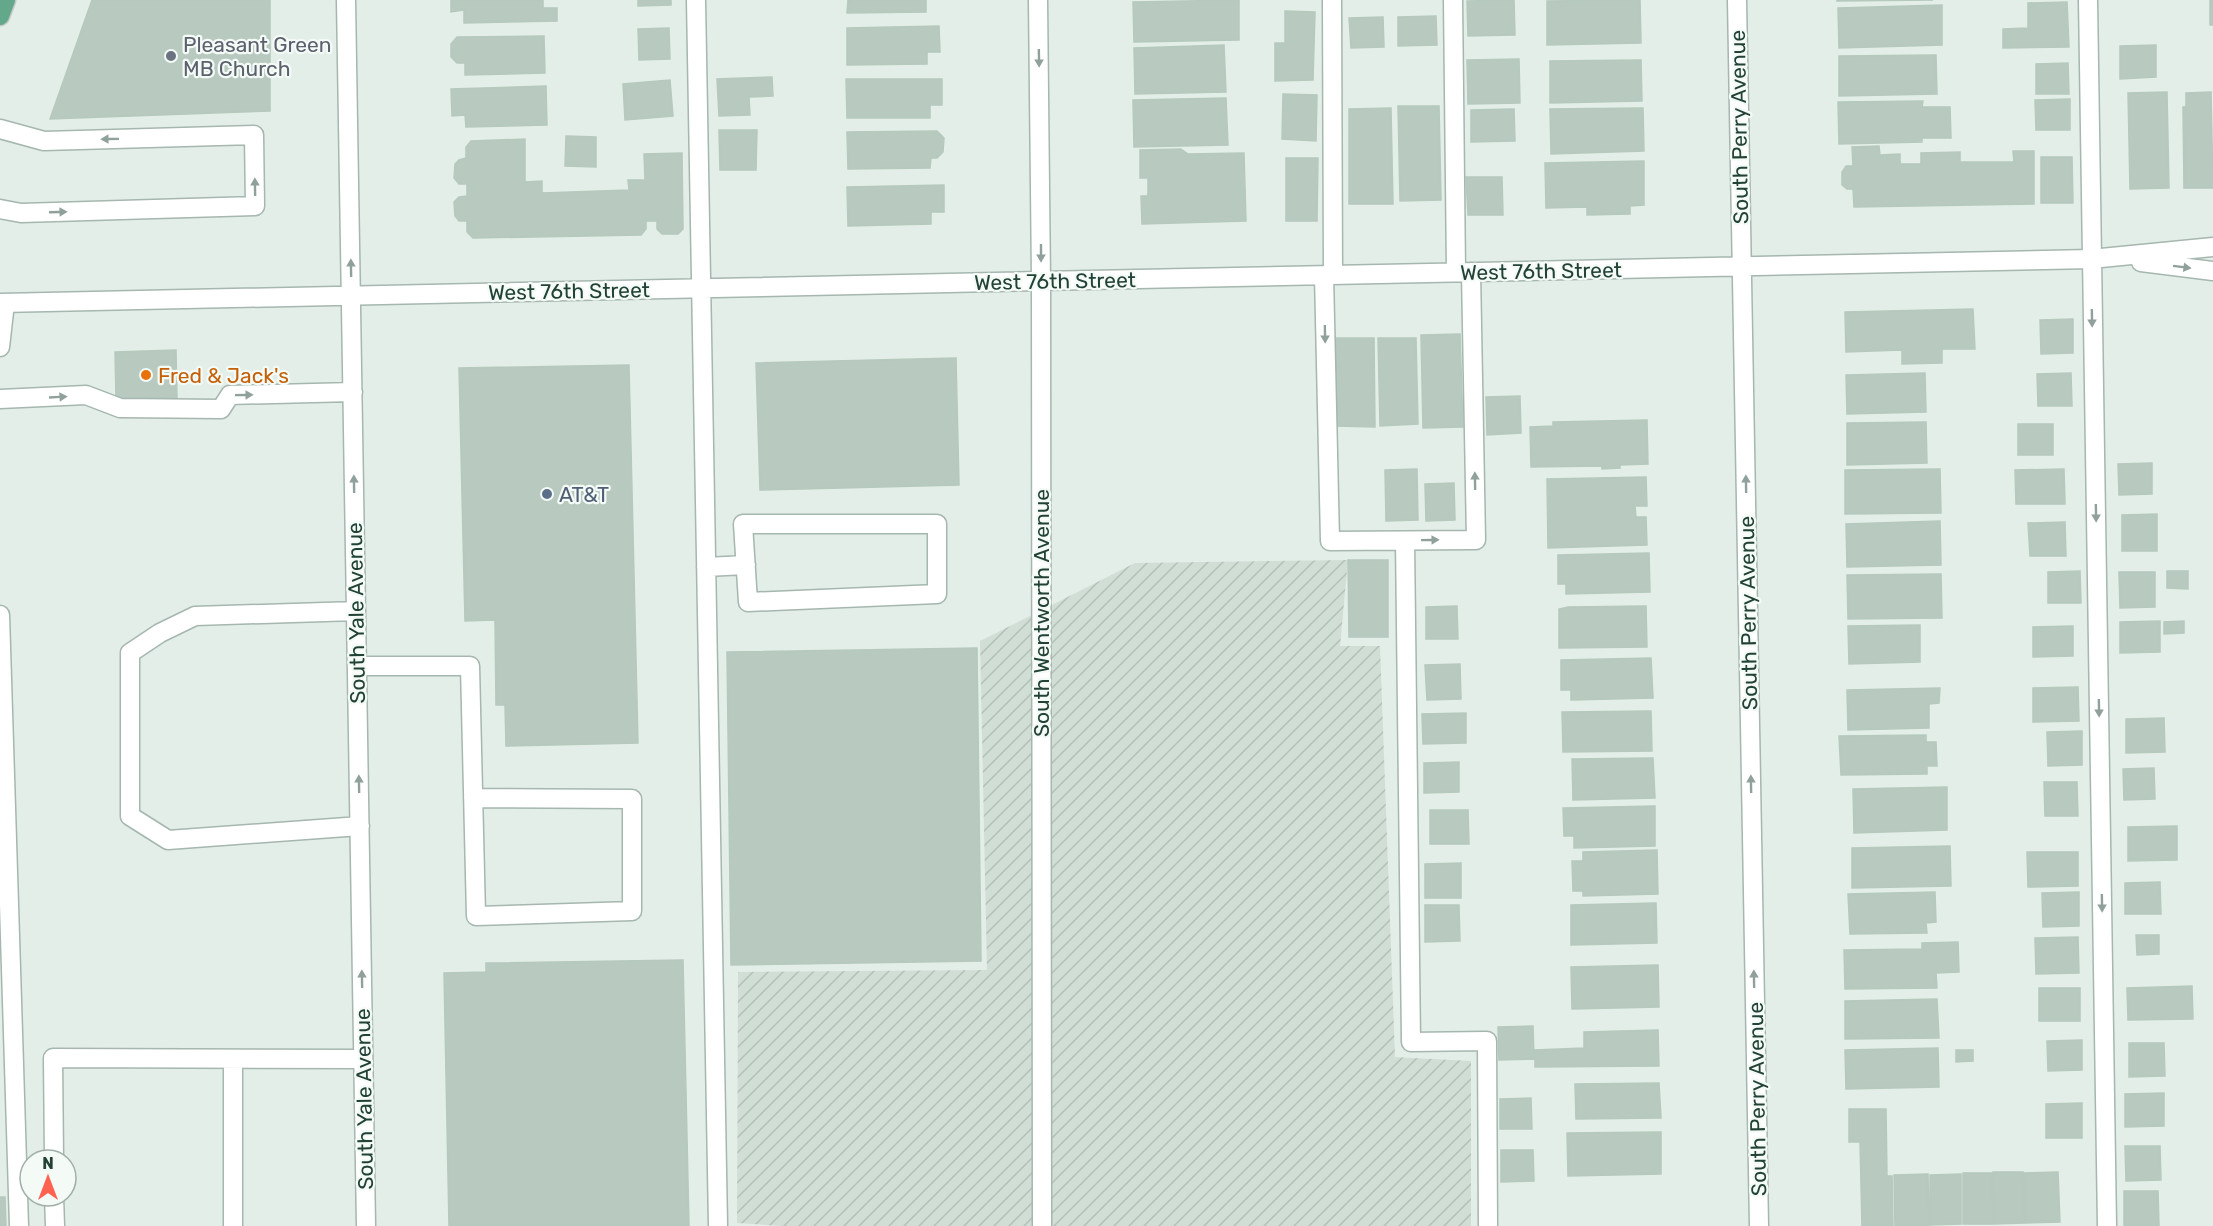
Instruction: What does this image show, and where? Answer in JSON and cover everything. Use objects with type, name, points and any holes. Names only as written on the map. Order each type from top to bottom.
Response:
[{"type":"main road","points":[[0,16],[6,0]]},
{"type":"street","name":"South Yale Avenue","points":[[346,0],[366,1226]]},
{"type":"street","points":[[696,0],[718,1226]]},
{"type":"street","name":"South Wentworth Avenue","points":[[1038,0],[1041,281],[1042,1226]]},
{"type":"street","points":[[1332,0],[1328,275],[1330,542],[1476,540],[1453,0]]},
{"type":"street","name":"South Perry Avenue","points":[[1737,0],[1759,1226]]},
{"type":"street","points":[[2088,0],[2100,259],[2107,1226]]},
{"type":"street","points":[[0,129],[44,141],[254,135],[255,206],[21,213],[0,209]]},
{"type":"street","name":"West 76th Street","points":[[3,303],[2100,259],[2213,247]]},
{"type":"street","name":"West 76th Street","points":[[2100,259],[2213,271]]},
{"type":"street","points":[[0,347],[3,303]]},
{"type":"street","points":[[0,399],[86,395],[120,408],[220,409],[230,395],[353,392]]},
{"type":"street","points":[[743,524],[937,524],[937,594],[748,602],[746,565],[743,524]]},
{"type":"street","points":[[1405,541],[1411,1042],[1487,1041],[1488,1226]]},
{"type":"street","points":[[706,567],[746,565]]},
{"type":"street","points":[[356,611],[195,616],[160,633],[130,653],[130,816],[168,840],[360,826]]},
{"type":"street","points":[[0,615],[19,1226]]},
{"type":"street","points":[[357,666],[471,666],[474,798],[477,916],[632,911],[632,800],[474,798]]},
{"type":"street","points":[[54,1148],[53,1058],[363,1059]]},
{"type":"street","points":[[233,1059],[233,1226]]},
{"type":"street","points":[[54,1208],[55,1226]]},
{"type":"shaded area","points":[[1348,560],[1340,646],[1380,646],[1395,1057],[1471,1061],[1471,1226],[781,1226],[737,1223],[738,972],[987,970],[980,641],[1135,563]]},
{"type":"building","name":"Pleasant Green MB Church","points":[[92,0],[270,0],[270,111],[50,119]]},
{"type":"building","points":[[451,0],[543,0],[543,8],[557,8],[557,21],[464,23],[464,10],[451,12]]},
{"type":"building","points":[[638,0],[671,0],[671,5],[638,6]]},
{"type":"building","points":[[848,0],[926,0],[926,12],[847,13]]},
{"type":"building","points":[[1239,0],[1239,40],[1134,42],[1133,2]]},
{"type":"building","points":[[1514,0],[1515,35],[1468,36],[1467,1]]},
{"type":"building","points":[[1640,0],[1641,43],[1547,45],[1547,1]]},
{"type":"building","points":[[1837,0],[1933,0],[1837,1]]},
{"type":"building","points":[[2210,0],[2213,0],[2213,25],[2210,25]]},
{"type":"building","points":[[2067,2],[2069,47],[2003,48],[2003,29],[2028,28],[2028,3]]},
{"type":"building","points":[[1942,5],[1942,45],[1839,48],[1838,8]]},
{"type":"building","points":[[1285,11],[1315,12],[1313,80],[1275,81],[1275,43],[1285,43]]},
{"type":"building","points":[[1436,16],[1437,45],[1398,46],[1398,17]]},
{"type":"building","points":[[1383,17],[1384,47],[1351,48],[1349,18]]},
{"type":"building","points":[[939,26],[940,52],[927,52],[927,64],[847,65],[847,28]]},
{"type":"building","points":[[669,28],[670,59],[639,60],[638,29]]},
{"type":"building","points":[[544,36],[545,73],[465,75],[465,63],[457,63],[451,57],[451,44],[457,37]]},
{"type":"building","points":[[1224,45],[1226,92],[1135,94],[1134,48]]},
{"type":"building","points":[[2156,45],[2156,77],[2120,79],[2120,46]]},
{"type":"building","points":[[1936,55],[1937,94],[1839,96],[1839,56]]},
{"type":"building","points":[[1519,59],[1520,103],[1468,104],[1467,60]]},
{"type":"building","points":[[1641,60],[1642,101],[1550,103],[1550,61]]},
{"type":"building","points":[[2068,63],[2069,94],[2036,94],[2036,64]]},
{"type":"building","points":[[772,77],[773,96],[749,97],[750,115],[719,116],[717,79]]},
{"type":"building","points":[[846,79],[942,79],[942,105],[930,105],[930,118],[847,118]]},
{"type":"building","points":[[670,80],[673,116],[625,120],[623,84]]},
{"type":"building","points":[[546,86],[547,125],[466,127],[465,115],[452,116],[451,89]]},
{"type":"building","points":[[2167,92],[2169,188],[2130,189],[2128,93]]},
{"type":"building","points":[[2211,92],[2213,188],[2184,188],[2183,107],[2186,107],[2186,93]]},
{"type":"building","points":[[1283,94],[1317,95],[1316,141],[1282,139]]},
{"type":"building","points":[[1226,98],[1228,145],[1134,147],[1133,100]]},
{"type":"building","points":[[2070,99],[2070,130],[2036,130],[2035,100]]},
{"type":"building","points":[[1923,101],[1922,107],[1950,107],[1951,138],[1922,138],[1922,142],[1839,144],[1838,102]]},
{"type":"building","points":[[1398,106],[1439,106],[1441,200],[1400,201]]},
{"type":"building","points":[[1391,108],[1393,204],[1349,204],[1349,109]]},
{"type":"building","points":[[1643,108],[1644,151],[1551,154],[1550,109]]},
{"type":"building","points":[[1514,109],[1515,141],[1471,142],[1471,110]]},
{"type":"building","points":[[719,130],[757,130],[756,170],[720,170]]},
{"type":"building","points":[[937,131],[944,138],[943,152],[937,158],[931,158],[930,168],[848,169],[847,132]]},
{"type":"building","points":[[566,136],[596,137],[596,167],[565,166]]},
{"type":"building","points":[[525,139],[525,182],[542,181],[542,193],[629,190],[628,180],[645,180],[644,154],[682,153],[683,229],[678,234],[662,234],[657,229],[657,221],[646,221],[646,229],[641,235],[473,238],[467,232],[467,221],[459,221],[455,216],[454,202],[459,197],[467,196],[467,184],[459,184],[454,178],[455,164],[466,158],[466,147],[471,141]]},
{"type":"building","points":[[1879,146],[1880,155],[1900,154],[1900,164],[1921,164],[1921,153],[1960,152],[1960,162],[2014,162],[2013,151],[2034,151],[2034,204],[1854,207],[1853,189],[1847,189],[1842,185],[1842,172],[1846,166],[1853,166],[1852,147]]},
{"type":"building","points":[[1181,149],[1188,154],[1244,153],[1246,221],[1142,224],[1141,196],[1148,196],[1148,178],[1140,178],[1140,150]]},
{"type":"building","points":[[2041,157],[2072,157],[2073,203],[2041,203]]},
{"type":"building","points":[[1286,158],[1318,158],[1317,221],[1286,221]]},
{"type":"building","points":[[1644,161],[1644,205],[1630,206],[1630,214],[1587,215],[1587,207],[1546,208],[1545,163]]},
{"type":"building","points":[[1466,177],[1502,177],[1503,215],[1468,215]]},
{"type":"building","points":[[944,185],[944,212],[931,212],[931,224],[848,226],[847,187]]},
{"type":"building","points":[[1973,309],[1975,349],[1942,349],[1942,363],[1902,364],[1902,350],[1846,352],[1845,312]]},
{"type":"building","points":[[2073,319],[2073,353],[2041,354],[2040,320]]},
{"type":"building","points":[[1460,334],[1463,427],[1423,428],[1421,335]]},
{"type":"building","points":[[1335,338],[1374,338],[1375,427],[1336,426]]},
{"type":"building","points":[[1378,338],[1416,338],[1418,424],[1380,426]]},
{"type":"building","name":"Fred & Jack's","points":[[176,350],[177,398],[116,399],[115,352]]},
{"type":"building","points":[[956,358],[959,485],[760,490],[756,363]]},
{"type":"building","name":"AT&T","points":[[629,365],[638,743],[506,746],[505,705],[496,705],[495,620],[465,621],[459,368]]},
{"type":"building","points":[[1925,373],[1926,412],[1847,414],[1846,375]]},
{"type":"building","points":[[2071,373],[2072,406],[2038,406],[2037,374]]},
{"type":"building","points":[[1520,396],[1521,433],[1487,435],[1486,397]]},
{"type":"building","points":[[1647,420],[1648,464],[1620,465],[1620,468],[1602,469],[1602,466],[1531,467],[1530,427],[1553,426],[1553,422]]},
{"type":"building","points":[[1926,422],[1927,463],[1847,465],[1847,423]]},
{"type":"building","points":[[2018,424],[2053,424],[2053,455],[2018,455]]},
{"type":"building","points":[[2152,463],[2152,494],[2119,495],[2118,464]]},
{"type":"building","points":[[1417,469],[1418,520],[1386,521],[1385,470]]},
{"type":"building","points":[[1940,469],[1941,513],[1845,514],[1845,470]]},
{"type":"building","points":[[2064,469],[2065,504],[2016,504],[2015,470]]},
{"type":"building","points":[[1646,477],[1647,506],[1635,506],[1636,517],[1646,517],[1647,545],[1548,548],[1547,479]]},
{"type":"building","points":[[1454,483],[1455,520],[1426,521],[1425,484]]},
{"type":"building","points":[[2157,514],[2157,551],[2122,551],[2122,515]]},
{"type":"building","points":[[1940,521],[1941,565],[1847,567],[1846,524]]},
{"type":"building","points":[[2065,522],[2066,556],[2030,556],[2028,523]]},
{"type":"building","points":[[1649,553],[1650,592],[1566,594],[1566,584],[1558,584],[1558,555]]},
{"type":"building","points":[[1348,560],[1388,560],[1388,637],[1349,637]]},
{"type":"building","points":[[2080,571],[2081,603],[2048,603],[2048,572]]},
{"type":"building","points":[[2167,571],[2188,571],[2188,589],[2167,588]]},
{"type":"building","points":[[2119,572],[2155,572],[2155,607],[2120,608]]},
{"type":"building","points":[[1941,574],[1942,618],[1848,619],[1847,575]]},
{"type":"building","points":[[1457,606],[1458,639],[1426,639],[1426,607]]},
{"type":"building","points":[[1646,606],[1647,647],[1559,648],[1559,609]]},
{"type":"building","points":[[2160,621],[2160,652],[2120,653],[2120,622]]},
{"type":"building","points":[[2184,621],[2184,633],[2164,634],[2164,622]]},
{"type":"building","points":[[1920,625],[1920,662],[1849,664],[1848,626]]},
{"type":"building","points":[[2073,626],[2073,656],[2033,657],[2033,627]]},
{"type":"building","points":[[977,648],[981,961],[731,965],[727,652]]},
{"type":"building","points":[[1651,658],[1653,698],[1571,700],[1571,690],[1561,690],[1561,660]]},
{"type":"building","points":[[1460,664],[1461,699],[1427,700],[1425,665]]},
{"type":"building","points":[[2078,687],[2079,721],[2033,722],[2033,688]]},
{"type":"building","points":[[1940,688],[1939,703],[1929,704],[1929,728],[1848,730],[1847,690]]},
{"type":"building","points":[[1651,711],[1652,751],[1563,752],[1562,712]]},
{"type":"building","points":[[1466,713],[1466,743],[1423,744],[1422,714]]},
{"type":"building","points":[[2164,718],[2165,752],[2126,753],[2126,719]]},
{"type":"building","points":[[2082,731],[2082,765],[2048,766],[2047,732]]},
{"type":"building","points":[[1926,735],[1926,742],[1936,742],[1937,766],[1927,766],[1927,774],[1841,775],[1839,736]]},
{"type":"building","points":[[1653,758],[1655,798],[1573,800],[1572,759]]},
{"type":"building","points":[[1459,762],[1459,792],[1424,793],[1424,763]]},
{"type":"building","points":[[2154,768],[2155,799],[2124,800],[2123,769]]},
{"type":"building","points":[[2044,782],[2077,782],[2078,816],[2045,816]]},
{"type":"building","points":[[1947,787],[1947,830],[1854,833],[1853,789]]},
{"type":"building","points":[[1655,806],[1655,846],[1574,848],[1574,836],[1564,836],[1563,808]]},
{"type":"building","points":[[1430,810],[1468,810],[1469,844],[1430,844]]},
{"type":"building","points":[[2177,826],[2177,860],[2128,861],[2128,827]]},
{"type":"building","points":[[1950,846],[1951,886],[1852,888],[1852,848]]},
{"type":"building","points":[[1657,850],[1658,894],[1583,896],[1583,891],[1573,891],[1572,861],[1583,861],[1583,852]]},
{"type":"building","points":[[2027,852],[2078,852],[2078,886],[2028,887]]},
{"type":"building","points":[[1461,863],[1461,898],[1425,898],[1425,864]]},
{"type":"building","points":[[2160,882],[2161,914],[2125,914],[2125,883]]},
{"type":"building","points":[[1935,892],[1936,922],[1926,923],[1927,933],[1850,934],[1848,894]]},
{"type":"building","points":[[2079,892],[2079,926],[2043,927],[2042,893]]},
{"type":"building","points":[[1656,903],[1657,943],[1571,945],[1571,905]]},
{"type":"building","points":[[1425,905],[1459,905],[1460,941],[1425,942]]},
{"type":"building","points":[[2136,935],[2159,935],[2159,954],[2137,955]]},
{"type":"building","points":[[2078,937],[2079,973],[2036,974],[2035,938]]},
{"type":"building","points":[[1958,942],[1959,972],[1936,973],[1937,988],[1845,989],[1844,950],[1922,949],[1922,943]]},
{"type":"building","points":[[683,960],[689,1226],[449,1226],[444,973],[486,972],[486,963]]},
{"type":"building","points":[[1658,965],[1659,1007],[1572,1009],[1571,967]]},
{"type":"building","points":[[2192,986],[2193,1019],[2128,1020],[2127,988]]},
{"type":"building","points":[[2039,988],[2080,988],[2080,1021],[2039,1021]]},
{"type":"building","points":[[1937,999],[1939,1038],[1845,1039],[1845,1001]]},
{"type":"building","points":[[1533,1026],[1534,1059],[1499,1060],[1498,1027]]},
{"type":"building","points":[[1658,1030],[1659,1066],[1535,1067],[1535,1050],[1584,1048],[1584,1032]]},
{"type":"building","points":[[2082,1040],[2082,1070],[2048,1071],[2047,1041]]},
{"type":"building","points":[[2129,1043],[2164,1043],[2165,1076],[2129,1077]]},
{"type":"building","points":[[1938,1048],[1939,1087],[1846,1089],[1845,1050]]},
{"type":"building","points":[[1956,1050],[1973,1050],[1973,1061],[1956,1062]]},
{"type":"building","points":[[1659,1083],[1661,1118],[1576,1119],[1575,1084]]},
{"type":"building","points":[[2164,1093],[2164,1126],[2125,1127],[2125,1094]]},
{"type":"building","points":[[1531,1098],[1532,1129],[1500,1129],[1500,1099]]},
{"type":"building","points":[[2082,1103],[2082,1138],[2046,1138],[2046,1104]]},
{"type":"building","points":[[1849,1109],[1886,1109],[1887,1176],[1892,1176],[1893,1226],[1862,1226],[1860,1142],[1849,1142]]},
{"type":"building","points":[[1661,1132],[1661,1174],[1568,1176],[1567,1133]]},
{"type":"building","points":[[2125,1146],[2160,1146],[2161,1180],[2126,1181]]},
{"type":"building","points":[[1501,1150],[1533,1150],[1534,1181],[1501,1182]]},
{"type":"building","points":[[1993,1172],[2023,1172],[2024,1223],[1994,1224]]},
{"type":"building","points":[[2058,1172],[2060,1222],[2025,1223],[2024,1173]]},
{"type":"building","points":[[1963,1173],[1992,1173],[1993,1224],[1963,1224]]},
{"type":"building","points":[[1928,1174],[1929,1226],[1895,1226],[1894,1175]]},
{"type":"building","points":[[1961,1174],[1961,1224],[1930,1225],[1930,1175]]},
{"type":"building","points":[[2124,1191],[2158,1191],[2159,1226],[2124,1226]]},
{"type":"building","points":[[0,1197],[5,1197],[6,1226],[0,1226]]},
{"type":"place","name":"Pleasant Green MB Church","points":[[171,56]]},
{"type":"place","name":"Fred & Jack's","points":[[146,375]]},
{"type":"place","name":"AT&T","points":[[547,494]]}]
